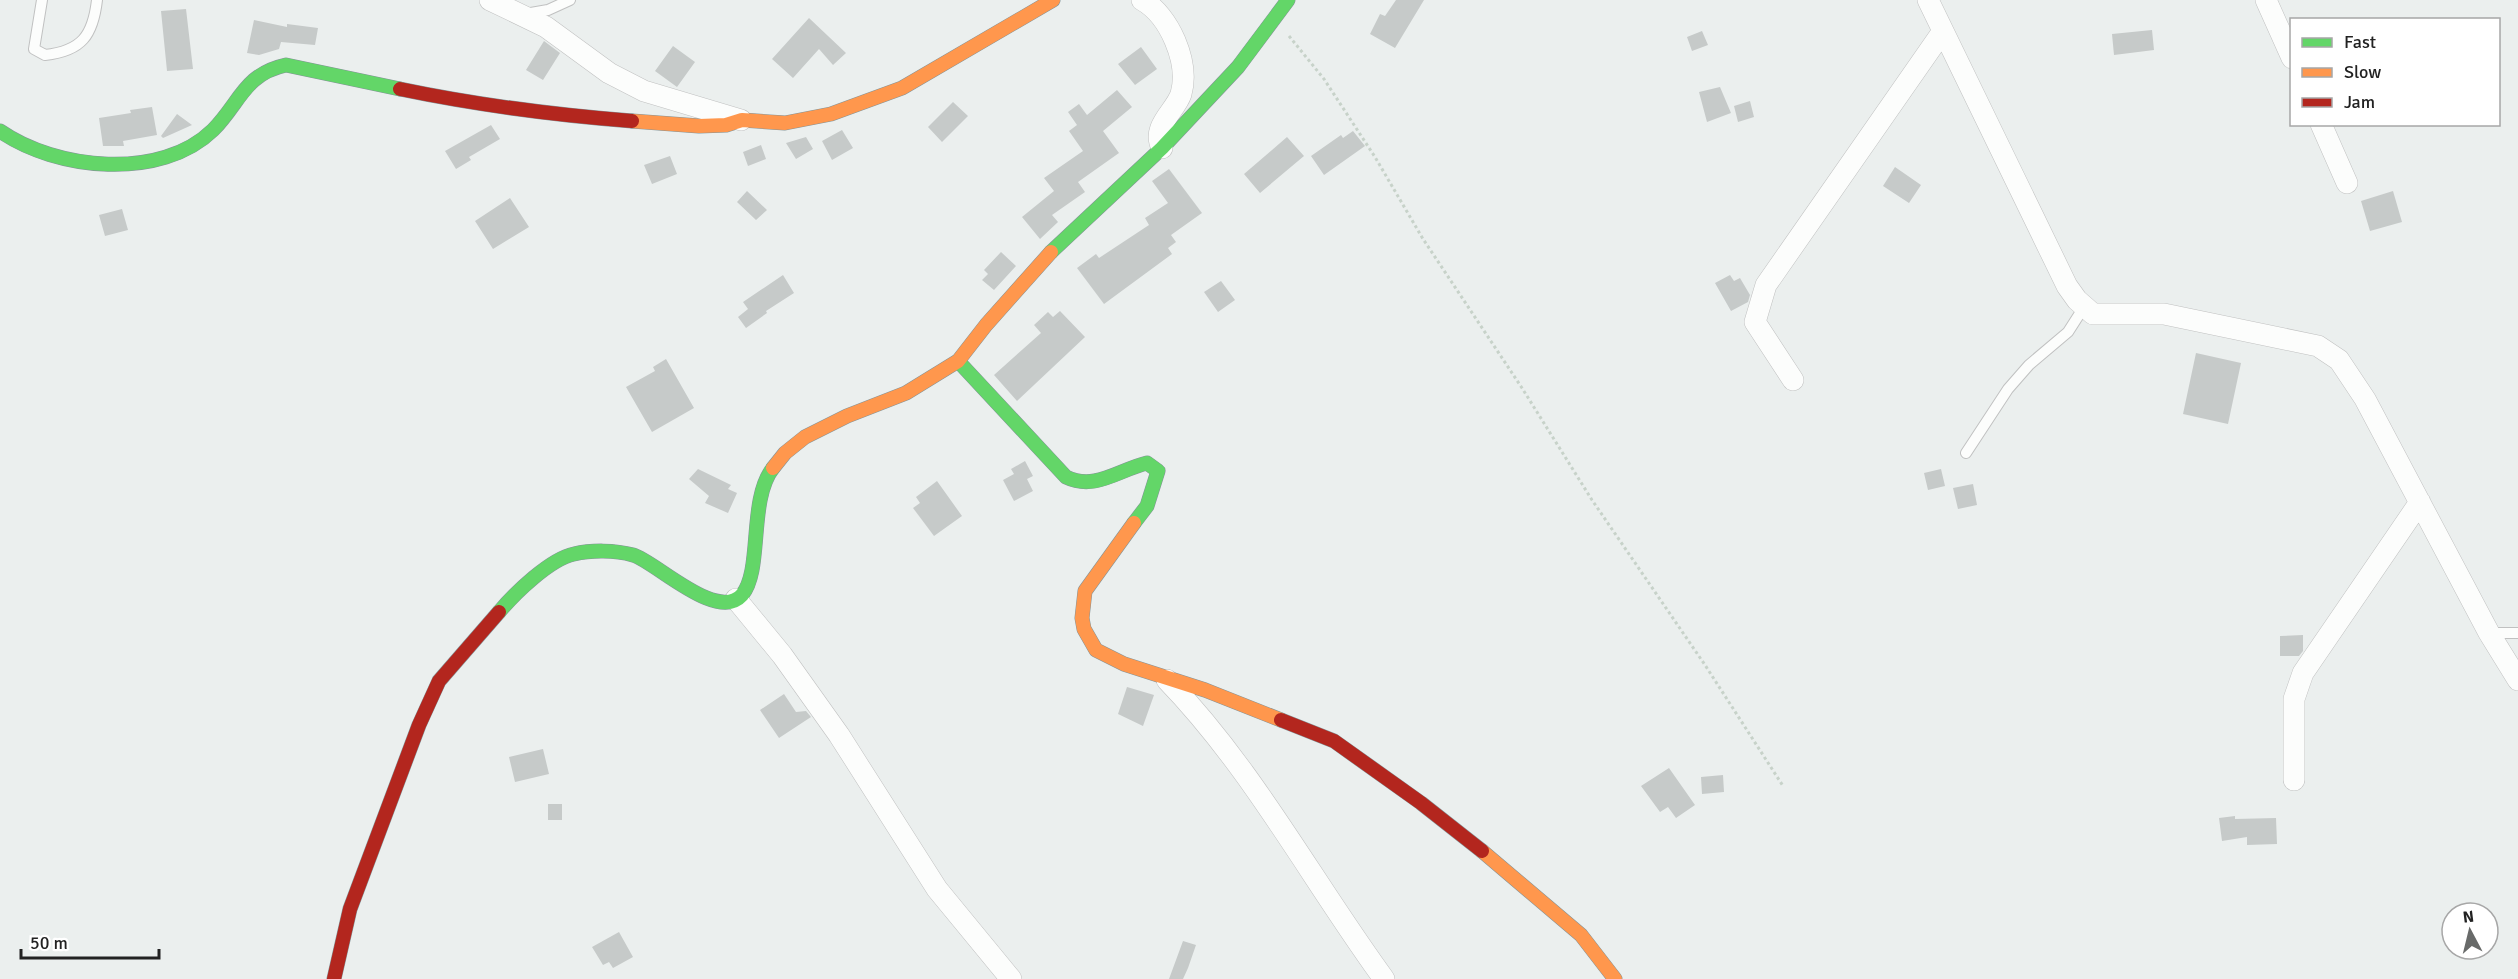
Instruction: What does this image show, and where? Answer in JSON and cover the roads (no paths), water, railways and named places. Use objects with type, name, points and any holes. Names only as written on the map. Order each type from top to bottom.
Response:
[{"type":"street","points":[[490,0],[546,27],[609,73],[644,91],[742,120],[785,123],[831,114],[902,88],[1053,0]]},
{"type":"street","points":[[1142,0],[1160,13],[1168,25],[1181,66],[1181,94],[1160,128],[1158,137],[1162,147]]},
{"type":"street","points":[[334,979],[350,909],[369,854],[439,681],[502,608],[542,571],[572,554],[601,550],[634,555],[691,592],[717,601],[736,599],[743,594],[752,567],[757,517],[765,477],[785,453],[805,437],[847,416],[906,393],[957,361],[992,317],[1056,247],[1162,147],[1238,67],[1288,0]]},
{"type":"street","points":[[1928,0],[2067,286],[2084,307],[2093,314],[2109,316],[2164,314],[2304,342],[2330,352],[2354,380],[2365,399],[2489,633],[2518,680]]},
{"type":"street","points":[[2266,0],[2290,54]]},
{"type":"street","points":[[1793,380],[1755,322],[1766,285],[1943,31]]},
{"type":"street","points":[[0,131],[14,144],[52,158],[109,163],[151,160],[188,148],[203,138],[219,125],[250,80],[262,70],[286,65],[472,104],[564,116],[699,126],[726,125],[742,120]]},
{"type":"street","points":[[2322,126],[2347,183]]},
{"type":"street","points":[[957,361],[1059,473],[1068,478],[1077,482],[1097,483],[1147,463],[1158,471],[1147,506],[1085,591],[1082,609],[1084,629],[1096,650],[1124,664],[1205,690],[1334,741],[1421,803],[1523,884],[1581,935],[1615,979]]},
{"type":"street","points":[[2294,780],[2294,699],[2303,673],[2420,502]]},
{"type":"street","points":[[736,599],[782,656],[838,735],[938,889],[1011,979]]},
{"type":"street","points":[[1164,677],[1206,721],[1263,798],[1344,924],[1384,979]]},
{"type":"lane","points":[[42,0],[34,50],[45,55],[71,49],[88,36],[97,0]]},
{"type":"lane","points":[[522,14],[548,10],[570,0]]},
{"type":"lane","points":[[1966,453],[2008,389],[2029,365],[2068,332],[2084,307]]},
{"type":"lane","points":[[2489,633],[2518,633]]}]
